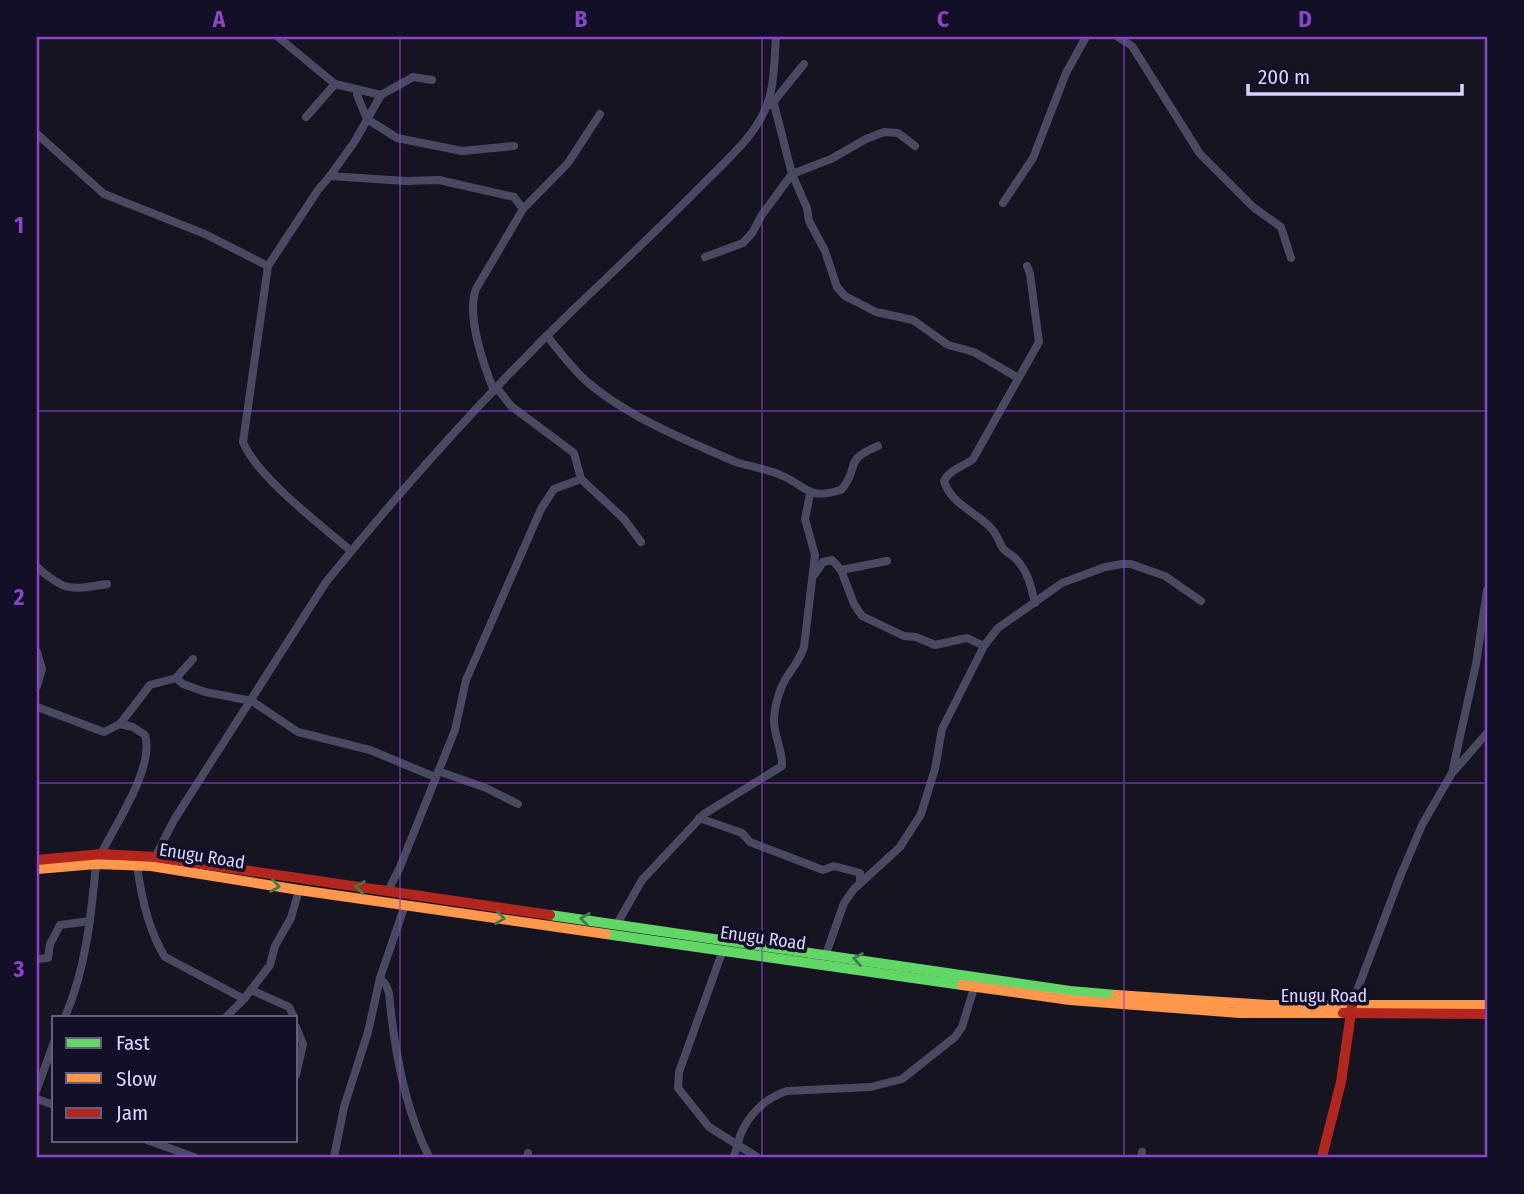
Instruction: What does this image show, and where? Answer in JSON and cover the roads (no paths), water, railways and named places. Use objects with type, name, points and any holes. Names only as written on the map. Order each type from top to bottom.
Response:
[{"type":"main road","points":[[37,860],[155,857],[975,978],[1167,1000],[1352,1009],[1487,1005]]},
{"type":"main road","name":"Enugu Road","points":[[37,869],[98,859],[974,988],[1167,1009],[1267,1013],[1352,1009],[1487,1014]]},
{"type":"main road","points":[[1322,1157],[1340,1082],[1352,1009]]},
{"type":"street","points":[[278,37],[335,85],[380,95]]},
{"type":"street","points":[[155,857],[174,820],[326,582],[351,551],[467,416],[643,245],[748,137],[765,109],[771,85],[776,37]]},
{"type":"street","points":[[1003,203],[1033,158],[1066,73],[1086,37]]},
{"type":"street","points":[[1118,37],[1132,46],[1200,154],[1253,207],[1281,227],[1291,258]]},
{"type":"street","points":[[765,109],[774,104],[804,64]]},
{"type":"street","points":[[351,551],[269,478],[248,456],[243,442],[268,266],[318,190],[355,141],[380,95],[413,77],[432,80]]},
{"type":"street","points":[[306,117],[335,85]]},
{"type":"street","points":[[357,95],[367,119],[397,138],[457,150],[514,146]]},
{"type":"street","points":[[774,104],[792,174],[807,208],[809,221],[825,251],[837,287],[845,296],[876,312],[914,320],[948,345],[974,352],[1017,378]]},
{"type":"street","points":[[600,114],[568,163],[523,209],[480,281],[472,304],[481,360],[495,390],[511,406],[574,453],[581,479],[624,519],[642,542]]},
{"type":"street","points":[[705,257],[743,243],[792,174],[831,159],[884,132],[898,133],[915,146]]},
{"type":"street","points":[[37,134],[104,194],[205,234],[268,266]]},
{"type":"street","points":[[330,176],[406,181],[439,180],[514,197],[523,209]]},
{"type":"street","points":[[1027,266],[1039,340],[973,458],[964,467],[949,472],[944,481],[945,486],[960,503],[990,527],[999,538],[1003,549],[1016,559],[1028,576],[1035,603]]},
{"type":"street","points":[[547,336],[597,389],[652,424],[747,466],[782,475],[810,494],[841,491],[848,483],[855,459],[878,446]]},
{"type":"street","points":[[388,891],[455,730],[466,680],[541,509],[554,489],[581,479]]},
{"type":"street","points":[[617,924],[642,880],[699,818],[782,766],[774,732],[774,718],[784,682],[804,647],[816,555],[805,520],[810,494]]},
{"type":"street","points":[[813,577],[819,566],[827,560],[841,570],[854,604],[862,615],[904,636],[916,637],[935,646],[967,638],[985,646]]},
{"type":"street","points":[[841,570],[887,561]]},
{"type":"street","points":[[826,954],[844,903],[860,883],[900,847],[921,814],[936,769],[942,729],[985,646],[998,628],[1062,583],[1105,567],[1122,564],[1138,566],[1165,576],[1201,601]]},
{"type":"street","points":[[37,567],[56,584],[75,589],[107,584]]},
{"type":"street","points":[[1452,773],[1476,664],[1487,590]]},
{"type":"street","points":[[37,652],[42,669],[37,686]]},
{"type":"street","points":[[37,707],[99,733],[120,724],[150,685],[176,678],[193,659]]},
{"type":"street","points":[[176,678],[183,684],[205,692],[252,701],[298,732],[370,750],[436,774],[486,788],[518,804]]},
{"type":"street","points":[[65,1016],[76,992],[90,921],[98,859],[129,802],[146,750],[145,735],[133,727],[120,724]]},
{"type":"street","points":[[1352,1009],[1422,825],[1452,773],[1487,733]]},
{"type":"street","points":[[699,818],[742,833],[750,842],[822,870],[834,866],[860,873],[860,883]]},
{"type":"street","points":[[137,865],[141,893],[157,944],[165,957],[244,999]]},
{"type":"street","points":[[227,1016],[270,965],[275,946],[290,918],[299,890]]},
{"type":"street","points":[[334,1157],[344,1107],[369,1032],[380,978],[405,905]]},
{"type":"street","points":[[37,959],[48,958],[50,944],[60,925],[90,921]]},
{"type":"street","points":[[723,950],[679,1072],[678,1088],[709,1127],[757,1157]]},
{"type":"street","points":[[380,978],[389,993],[398,1062],[411,1111],[429,1157]]},
{"type":"street","points":[[733,1157],[740,1136],[758,1108],[777,1094],[786,1091],[883,1085],[902,1079],[914,1071],[955,1037],[962,1027],[974,988]]},
{"type":"street","points":[[251,990],[289,1007],[294,1016]]},
{"type":"street","points":[[298,1032],[303,1044],[298,1066]]},
{"type":"street","points":[[37,1088],[52,1047]]},
{"type":"street","points":[[153,1142],[194,1157]]}]
